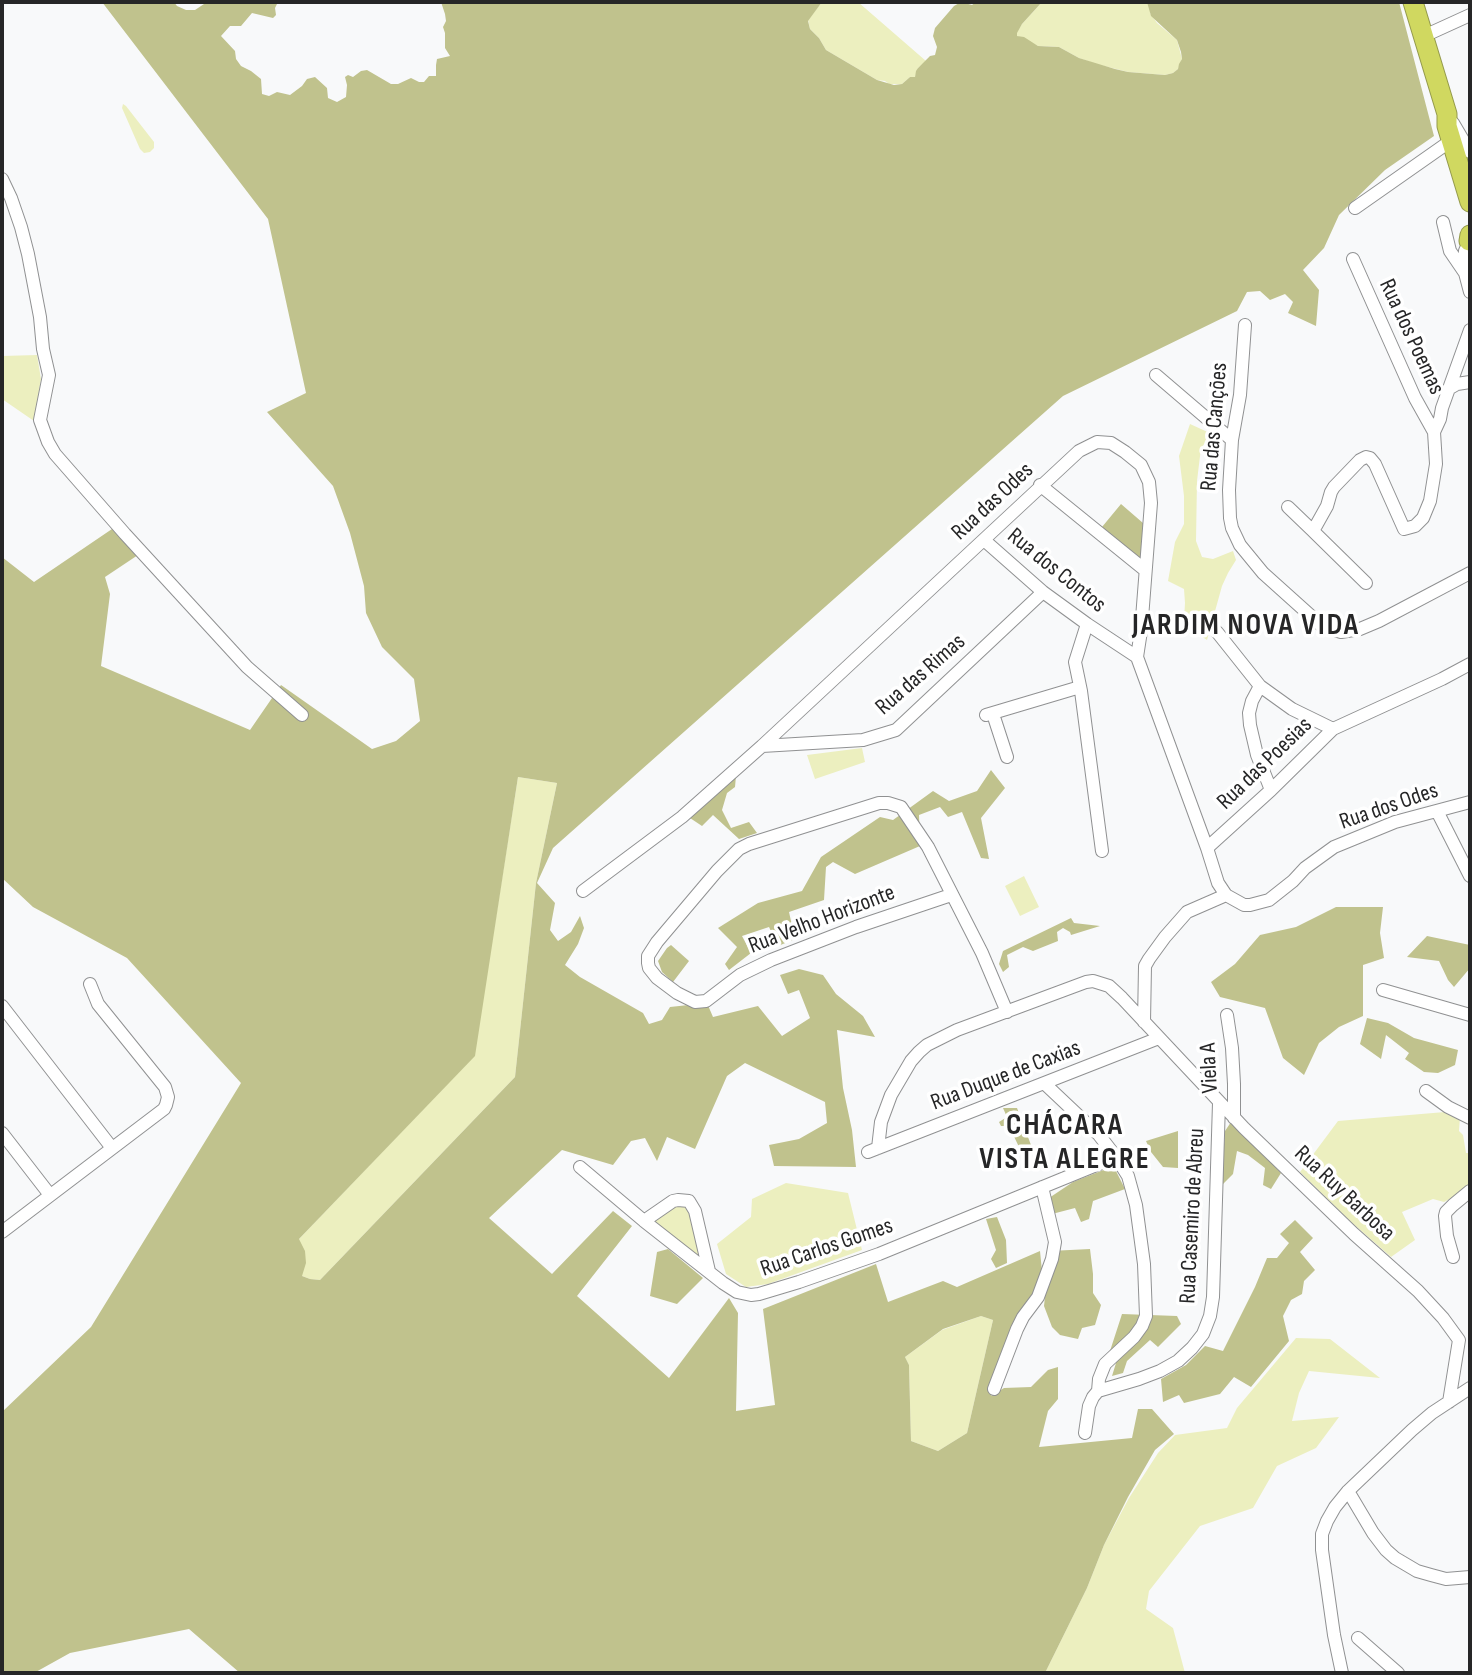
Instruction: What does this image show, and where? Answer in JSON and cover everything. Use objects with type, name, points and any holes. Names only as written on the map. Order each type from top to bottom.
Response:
[{"type":"highway","points":[[1413,2],[1451,125],[1470,202]]},
{"type":"highway","points":[[1451,125],[1470,172]]},
{"type":"street","points":[[1424,36],[1470,15]]},
{"type":"street","points":[[1355,208],[1451,125],[1470,152]]},
{"type":"street","points":[[2,180],[11,198],[28,254],[49,375],[40,421],[55,454],[247,667],[302,715]]},
{"type":"street","points":[[1443,222],[1450,251],[1465,273]]},
{"type":"street","points":[[1470,239],[1464,263],[1470,292]]},
{"type":"street","name":"Rua dos Poemas","points":[[1353,259],[1415,398],[1434,432]]},
{"type":"street","name":"Rua das Canções","points":[[1245,326],[1240,395],[1232,440],[1230,518],[1235,536],[1245,553],[1263,573],[1322,625],[1341,632],[1360,629],[1470,573]]},
{"type":"street","points":[[1313,531],[1334,487],[1360,460],[1368,457],[1375,464],[1404,528],[1415,526],[1423,518],[1430,501],[1436,464],[1434,432],[1450,388],[1468,351],[1470,330]]},
{"type":"street","points":[[1156,375],[1232,440]]},
{"type":"street","points":[[1450,388],[1470,382]]},
{"type":"street","name":"Rua das Odes","points":[[583,891],[675,822],[762,746],[1040,485],[1079,451],[1097,442],[1111,443],[1133,458],[1141,465],[1149,482],[1151,503],[1137,657],[1207,848]]},
{"type":"street","points":[[1040,485],[1145,570]]},
{"type":"street","points":[[1287,506],[1366,583]]},
{"type":"street","name":"Rua dos Contos","points":[[984,540],[1044,592],[1137,657]]},
{"type":"street","name":"Rua das Rimas","points":[[762,746],[863,740],[896,730],[1044,592]]},
{"type":"street","points":[[1087,624],[1075,662],[1102,851]]},
{"type":"street","points":[[1217,632],[1260,686],[1292,709],[1333,729]]},
{"type":"street","name":"Rua das Poesias","points":[[1207,848],[1333,729],[1470,664]]},
{"type":"street","points":[[1260,686],[1252,701],[1250,725],[1257,755],[1271,790]]},
{"type":"street","points":[[1007,757],[990,714],[1080,687]]},
{"type":"street","name":"Rua dos Odes","points":[[1226,895],[1239,903],[1250,905],[1269,900],[1334,847],[1395,822],[1470,802]]},
{"type":"street","name":"Rua Velho Horizonte","points":[[951,895],[856,927],[771,960],[740,975],[706,1001],[695,1002],[677,993],[657,978],[648,963],[648,956],[657,942],[738,849],[879,803],[896,804],[909,817],[928,847],[982,953],[1007,1012]]},
{"type":"street","points":[[1437,811],[1470,876]]},
{"type":"street","points":[[1144,1022],[1145,966],[1149,959],[1187,912],[1226,895],[1218,883],[1207,848]]},
{"type":"street","name":"Rua Ruy Barbosa","points":[[873,1150],[885,1108],[901,1076],[927,1045],[957,1030],[1074,986],[1093,981],[1109,986],[1234,1118],[1354,1234],[1426,1298],[1466,1342],[1450,1400]]},
{"type":"street","points":[[2,1232],[164,1109],[167,1097],[165,1087],[98,1004],[90,984]]},
{"type":"street","points":[[1384,990],[1470,1016]]},
{"type":"street","points":[[2,1006],[112,1148]]},
{"type":"street","name":"Viela A","points":[[1227,1015],[1233,1072],[1234,1118]]},
{"type":"street","name":"Rua Duque de Caxias","points":[[873,1150],[1159,1038]]},
{"type":"street","points":[[1045,1084],[1099,1135],[1128,1176],[1136,1205],[1144,1264],[1146,1316],[1134,1337],[1105,1364],[1098,1379],[1098,1391],[1089,1406],[1085,1433]]},
{"type":"street","points":[[1426,1091],[1448,1107],[1470,1118]]},
{"type":"street","name":"Rua Casemiro de Abreu","points":[[1098,1391],[1160,1371],[1178,1361],[1203,1334],[1210,1317],[1213,1297],[1219,1103]]},
{"type":"street","points":[[2,1133],[50,1195]]},
{"type":"street","name":"Rua Carlos Gomes","points":[[580,1167],[644,1221],[737,1292],[759,1294],[879,1254],[1116,1157]]},
{"type":"street","points":[[994,1390],[1017,1329],[1042,1288],[1052,1259],[1055,1242],[1042,1187]]},
{"type":"street","points":[[1453,1257],[1445,1216],[1447,1210],[1470,1191]]},
{"type":"street","points":[[644,1221],[673,1201],[689,1201],[695,1211],[709,1271]]},
{"type":"street","points":[[1342,1673],[1334,1635],[1322,1534],[1335,1507],[1348,1491],[1421,1422],[1470,1388]]},
{"type":"street","points":[[1348,1491],[1373,1532],[1395,1558],[1431,1575],[1446,1578],[1470,1577]]},
{"type":"street","points":[[1358,1638],[1398,1673]]},
{"type":"green space","points":[[102,2],[174,2],[186,10],[195,10],[207,2],[281,2],[275,8],[276,15],[273,18],[252,13],[241,26],[230,26],[221,36],[235,51],[241,66],[261,79],[262,94],[269,96],[277,92],[290,95],[307,79],[315,77],[327,88],[328,98],[337,102],[346,97],[345,77],[353,77],[361,71],[367,70],[391,84],[411,78],[424,82],[429,76],[436,76],[437,59],[450,56],[445,48],[443,27],[446,21],[441,2],[822,2],[808,21],[810,29],[826,50],[877,80],[894,85],[915,77],[918,68],[930,56],[935,55],[935,28],[954,6],[961,2],[972,5],[976,2],[1042,2],[1022,24],[1017,36],[1024,37],[1038,46],[1059,47],[1079,58],[1115,69],[1165,75],[1178,69],[1182,59],[1181,52],[1177,40],[1151,16],[1147,2],[1399,2],[1434,136],[1385,170],[1339,215],[1324,248],[1303,270],[1319,290],[1316,326],[1288,313],[1293,302],[1285,294],[1270,300],[1260,291],[1247,292],[1237,311],[1063,396],[553,848],[537,883],[555,903],[550,930],[558,941],[571,932],[580,916],[584,928],[565,965],[580,977],[643,1013],[649,1024],[662,1020],[670,1007],[707,1003],[713,1017],[758,1006],[782,1036],[810,1018],[799,990],[788,994],[780,975],[799,969],[823,975],[836,994],[863,1016],[875,1037],[837,1030],[856,1167],[774,1166],[769,1145],[799,1139],[827,1123],[825,1102],[745,1063],[727,1076],[695,1149],[667,1137],[657,1161],[645,1138],[631,1141],[613,1165],[562,1150],[489,1218],[552,1274],[613,1211],[632,1226],[577,1296],[669,1378],[729,1298],[738,1313],[736,1411],[775,1405],[763,1309],[876,1264],[888,1302],[943,1281],[957,1287],[1040,1251],[1042,1271],[1036,1294],[1014,1332],[991,1396],[1004,1388],[1031,1387],[1048,1370],[1058,1367],[1058,1399],[1048,1411],[1039,1447],[1132,1438],[1138,1409],[1152,1409],[1174,1434],[1155,1450],[1128,1497],[1045,1673],[240,1673],[189,1629],[70,1653],[34,1673],[2,1673],[2,1412],[91,1327],[241,1083],[127,958],[33,907],[2,878],[2,557],[34,582],[112,529],[138,555],[105,577],[110,594],[101,666],[250,730],[281,685],[372,749],[396,741],[420,721],[414,679],[382,647],[366,613],[364,586],[350,533],[333,486],[267,412],[306,393],[268,219]],"holes":[[[518,777],[557,783],[536,883],[515,1077],[320,1280],[302,1276],[306,1263],[305,1251],[299,1239],[475,1056]],[[981,1316],[993,1320],[967,1433],[938,1451],[911,1441],[909,1365],[905,1357],[943,1329]]]},
{"type":"green space","points":[[822,2],[858,2],[926,61],[918,68],[915,77],[910,77],[902,84],[877,80],[826,50],[810,29],[808,20]]},
{"type":"green space","points":[[1042,2],[1147,2],[1157,23],[1177,40],[1182,59],[1178,69],[1165,75],[1128,72],[1079,58],[1059,47],[1038,46],[1017,36],[1022,24]]},
{"type":"green space","points":[[123,104],[154,142],[154,148],[150,152],[144,153],[140,149],[122,108]]},
{"type":"green space","points":[[37,355],[41,379],[34,421],[2,399],[2,356]]},
{"type":"green space","points":[[1190,424],[1212,434],[1201,448],[1197,481],[1196,541],[1202,557],[1213,559],[1233,551],[1236,560],[1222,586],[1207,640],[1195,632],[1183,636],[1184,589],[1168,581],[1175,542],[1184,524],[1179,456]]},
{"type":"green space","points":[[1121,504],[1143,523],[1141,560],[1102,527]]},
{"type":"green space","points":[[862,748],[865,762],[815,779],[807,755]]},
{"type":"green space","points":[[991,770],[1005,788],[981,818],[989,859],[981,858],[962,812],[948,817],[940,807],[919,815],[920,846],[855,874],[833,862],[826,867],[824,900],[789,912],[795,939],[778,946],[769,927],[742,936],[751,953],[729,970],[725,964],[737,947],[718,928],[758,903],[802,891],[821,857],[880,817],[893,820],[933,791],[949,801],[977,791]]},
{"type":"green space","points":[[736,776],[735,787],[727,793],[722,810],[731,828],[749,822],[757,833],[739,839],[713,815],[702,826],[690,818]]},
{"type":"green space","points":[[518,777],[557,783],[536,883],[515,1077],[320,1280],[302,1276],[299,1239],[474,1056]]},
{"type":"green space","points":[[1024,876],[1039,907],[1020,916],[1005,886]]},
{"type":"green space","points":[[1336,907],[1383,907],[1380,933],[1384,958],[1363,965],[1363,1016],[1339,1027],[1319,1043],[1304,1075],[1283,1058],[1265,1008],[1220,997],[1211,982],[1235,964],[1260,935],[1296,927]]},
{"type":"green space","points":[[1071,918],[1074,923],[1100,926],[1071,935],[1063,928],[1057,932],[1058,941],[1033,951],[1023,947],[1007,955],[1009,967],[1003,972],[999,964],[1003,951]]},
{"type":"green space","points":[[1427,936],[1470,945],[1470,968],[1454,987],[1439,961],[1407,957]]},
{"type":"green space","points":[[671,945],[689,961],[673,982],[662,972],[658,961]]},
{"type":"green space","points":[[1367,1018],[1388,1023],[1414,1038],[1458,1050],[1455,1065],[1438,1073],[1424,1072],[1405,1059],[1409,1053],[1386,1035],[1381,1059],[1360,1044]]},
{"type":"green space","points":[[1003,1108],[1017,1108],[1031,1145],[1019,1147],[1009,1126],[1001,1126],[999,1122],[1007,1117]]},
{"type":"green space","points":[[1445,1112],[1460,1117],[1459,1131],[1463,1135],[1466,1153],[1470,1153],[1470,1188],[1444,1202],[1433,1199],[1402,1212],[1415,1240],[1391,1257],[1300,1172],[1338,1121]]},
{"type":"green space","points":[[1231,1122],[1281,1173],[1271,1189],[1263,1185],[1265,1168],[1248,1155],[1237,1151],[1233,1174],[1221,1186],[1225,1131]]},
{"type":"green space","points":[[1178,1131],[1178,1168],[1163,1167],[1146,1141]]},
{"type":"green space","points":[[1106,1169],[1116,1171],[1125,1189],[1093,1201],[1089,1219],[1081,1222],[1075,1208],[1052,1214],[1049,1198],[1073,1182]]},
{"type":"green space","points":[[786,1183],[848,1193],[862,1250],[768,1284],[746,1287],[726,1274],[717,1244],[751,1217],[752,1199]]},
{"type":"green space","points":[[689,1201],[709,1271],[644,1221],[666,1205]]},
{"type":"green space","points":[[997,1217],[1006,1240],[1007,1263],[996,1268],[991,1259],[996,1250],[986,1219]]},
{"type":"green space","points":[[1295,1220],[1313,1238],[1300,1252],[1315,1270],[1304,1281],[1302,1294],[1291,1300],[1283,1316],[1289,1341],[1251,1387],[1234,1377],[1220,1394],[1184,1403],[1179,1395],[1163,1402],[1161,1379],[1186,1365],[1205,1346],[1223,1351],[1267,1258],[1277,1258],[1289,1243],[1280,1234]]},
{"type":"green space","points":[[668,1249],[703,1278],[677,1304],[650,1296],[657,1252]]},
{"type":"green space","points":[[1090,1249],[1093,1293],[1101,1305],[1095,1325],[1082,1328],[1078,1339],[1060,1335],[1052,1327],[1044,1306],[1050,1251]]},
{"type":"green space","points":[[1122,1314],[1177,1316],[1181,1324],[1158,1347],[1150,1340],[1127,1361],[1123,1373],[1112,1376],[1116,1363],[1110,1351]]},
{"type":"green space","points":[[981,1316],[993,1320],[967,1433],[938,1451],[911,1441],[909,1365],[905,1357],[942,1330]]},
{"type":"green space","points":[[1296,1338],[1330,1339],[1380,1378],[1309,1371],[1299,1393],[1292,1421],[1339,1417],[1316,1448],[1277,1466],[1253,1508],[1200,1526],[1149,1591],[1146,1609],[1173,1628],[1185,1673],[1045,1673],[1087,1588],[1104,1545],[1129,1498],[1158,1453],[1175,1435],[1227,1428],[1237,1408]]},
{"type":"district","name":"JARDIM NOVA VIDA","points":[[1246,626]]},
{"type":"district","name":"CHÁCARA VISTA ALEGRE","points":[[1065,1143]]}]
